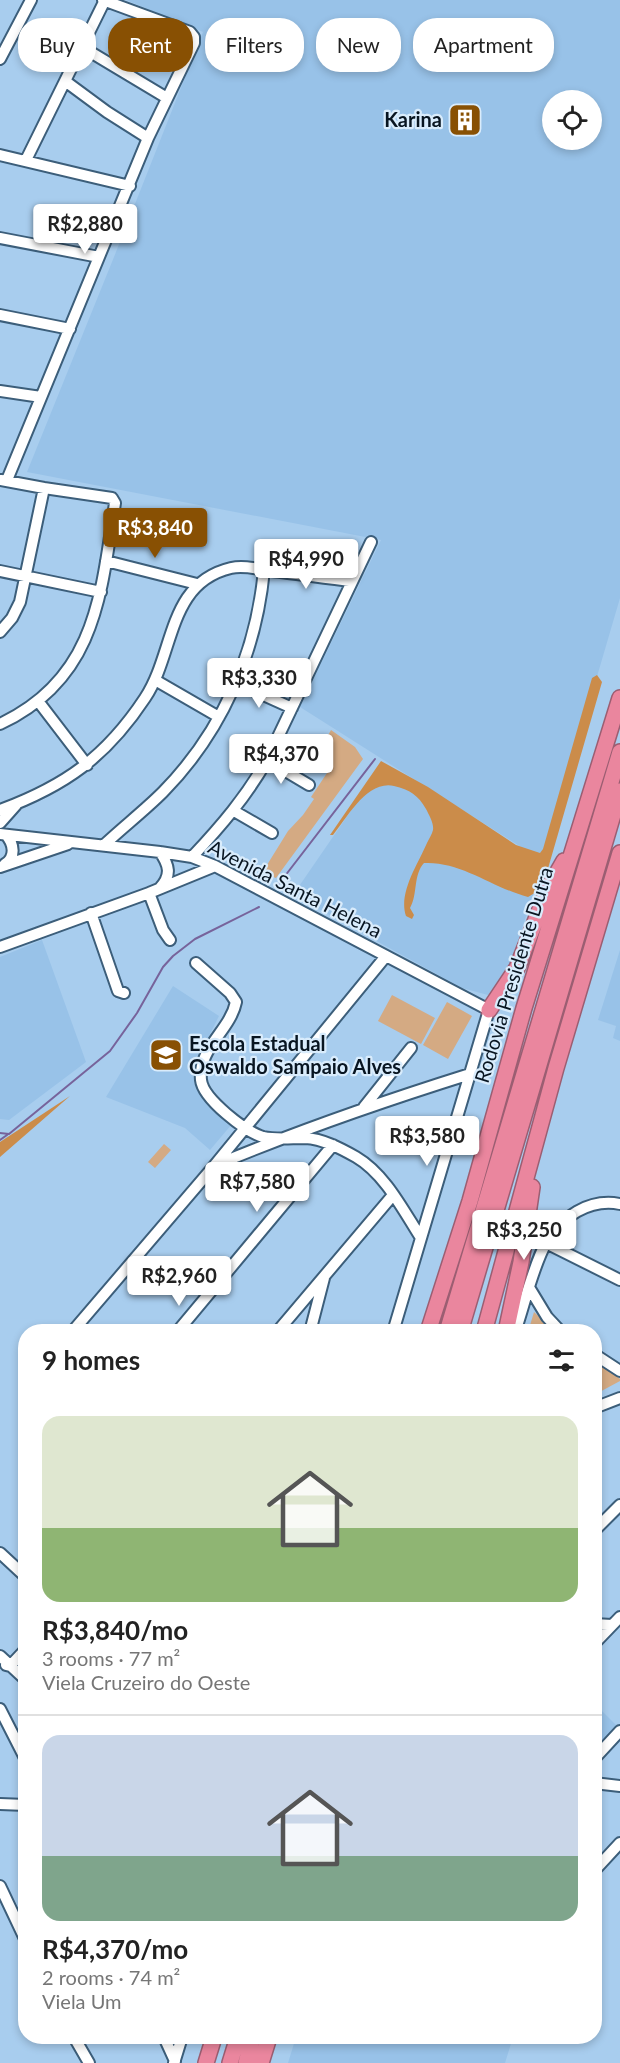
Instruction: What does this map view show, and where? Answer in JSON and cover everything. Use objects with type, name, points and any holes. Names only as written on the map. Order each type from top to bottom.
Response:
[{"type":"highway","name":"Rodovia Presidente Dutra","points":[[431,1324],[470,1201],[525,1008],[620,698]]},
{"type":"highway","name":"Rodovia Presidente Dutra","points":[[449,1324],[620,752]]},
{"type":"highway","points":[[462,1324],[620,791]]},
{"type":"highway","points":[[489,1010],[517,968],[548,889],[576,840]]},
{"type":"highway","points":[[486,1324],[556,1068],[620,853]]},
{"type":"highway","points":[[508,1324],[521,1262],[532,1189],[556,1096],[556,1068]]},
{"type":"highway","points":[[473,1324],[487,1268],[484,1254]]},
{"type":"highway","points":[[206,2063],[212,2044]]},
{"type":"highway","points":[[230,2063],[236,2044]]},
{"type":"highway","points":[[246,2063],[251,2044]]},
{"type":"highway","points":[[261,2063],[267,2044]]},
{"type":"street","points":[[0,59],[31,0]]},
{"type":"street","points":[[0,724],[38,701],[64,675],[77,656],[91,626],[101,592],[115,503],[112,498],[3,480],[70,329],[148,138],[195,40],[190,32],[104,0],[95,18]]},
{"type":"street","points":[[96,55],[167,98]]},
{"type":"street","points":[[26,160],[69,72]]},
{"type":"street","points":[[65,81],[148,138]]},
{"type":"street","points":[[0,155],[130,186]]},
{"type":"street","points":[[0,238],[99,257]]},
{"type":"street","points":[[0,315],[70,329]]},
{"type":"street","points":[[0,390],[41,397]]},
{"type":"street","points":[[0,632],[16,613],[27,577],[44,488]]},
{"type":"street","points":[[192,857],[234,811],[252,787],[371,542]]},
{"type":"street","points":[[106,561],[197,584]]},
{"type":"street","points":[[0,810],[69,778],[87,765],[128,721],[155,681],[182,607],[197,584],[232,568],[243,567],[352,581]]},
{"type":"street","points":[[104,845],[161,794],[180,773],[199,750],[219,717],[237,683],[254,632],[264,570]]},
{"type":"street","points":[[0,571],[101,592]]},
{"type":"street","points":[[155,681],[219,717]]},
{"type":"street","points":[[237,683],[292,708]]},
{"type":"street","points":[[38,701],[87,765]]},
{"type":"street","points":[[267,760],[309,785]]},
{"type":"street","points":[[0,823],[18,803]]},
{"type":"street","points":[[234,811],[272,833]]},
{"type":"street","points":[[130,848],[126,834],[132,819]]},
{"type":"street","points":[[1,866],[9,862],[12,856],[12,843],[3,834]]},
{"type":"street","name":"Avenida Santa Helena","points":[[3,834],[192,857],[215,866],[489,1010]]},
{"type":"street","points":[[1,866],[72,843]]},
{"type":"street","points":[[160,852],[169,872],[160,888]]},
{"type":"street","points":[[0,947],[215,866]]},
{"type":"street","points":[[149,892],[163,930],[170,940]]},
{"type":"street","points":[[91,914],[117,991],[124,993]]},
{"type":"street","points":[[79,1324],[214,1166],[386,956]]},
{"type":"street","points":[[196,963],[230,993],[236,1002],[232,1014],[206,1053],[201,1081],[204,1090],[214,1102],[244,1128],[263,1136],[308,1138],[333,1145],[358,1158],[376,1174],[393,1195],[421,1238]]},
{"type":"street","points":[[395,1324],[489,1010]]},
{"type":"street","points":[[363,1108],[411,1048]]},
{"type":"street","points":[[214,1166],[363,1108],[470,1074]]},
{"type":"street","points":[[184,1324],[333,1145]]},
{"type":"street","points":[[284,1324],[393,1195]]},
{"type":"street","points":[[519,1324],[546,1243],[576,1212],[598,1202],[620,1204]]},
{"type":"street","points":[[546,1243],[620,1280]]},
{"type":"street","points":[[311,1324],[325,1275]]},
{"type":"street","points":[[530,1289],[554,1324]]},
{"type":"street","points":[[602,1359],[620,1371]]},
{"type":"street","points":[[602,1404],[619,1396]]},
{"type":"street","points":[[602,1524],[620,1506]]},
{"type":"street","points":[[0,1553],[18,1567]]},
{"type":"street","points":[[602,1636],[616,1621]]},
{"type":"street","points":[[5,1665],[18,1655]]},
{"type":"street","points":[[0,1656],[5,1665],[18,1674]]},
{"type":"street","points":[[0,1709],[18,1744]]},
{"type":"street","points":[[602,1750],[620,1731]]},
{"type":"street","points":[[602,1784],[620,1786]]},
{"type":"street","points":[[0,1804],[18,1805]]},
{"type":"street","points":[[602,1859],[620,1843]]},
{"type":"street","points":[[0,1886],[18,1924]]},
{"type":"street","points":[[79,2044],[89,2063]]},
{"type":"street","points":[[167,2044],[175,2062]]},
{"type":"street","points":[[175,2062],[180,2044]]},
{"type":"shaded area","points":[[126,0],[620,0],[620,598],[543,861],[300,707],[381,540],[27,472],[187,72],[193,72],[193,57],[203,32],[193,28],[193,18],[169,18]]},
{"type":"shaded area","points":[[597,675],[602,682],[547,872],[538,891],[528,897],[451,866],[424,863],[418,873],[410,908],[414,915],[412,919],[406,916],[404,907],[407,888],[433,827],[430,816],[420,800],[409,791],[394,786],[384,786],[367,794],[351,810],[333,835],[330,835],[381,761],[428,787],[516,845],[540,853],[592,678]]},
{"type":"shaded area","points":[[331,730],[355,747],[363,759],[276,878],[262,873],[288,831],[314,799],[311,797],[333,764],[321,748]]},
{"type":"shaded area","points":[[383,764],[542,867],[506,978],[488,995],[462,988],[293,895]]},
{"type":"shaded area","points":[[42,940],[86,1062],[9,1120],[0,1119],[0,957]]},
{"type":"shaded area","points":[[620,950],[620,1041],[613,1038],[616,1026],[598,1020]]},
{"type":"shaded area","name":"Escola Estadual Oswaldo Sampaio Alves","points":[[173,986],[219,1016],[192,1070],[199,1094],[232,1124],[210,1150],[185,1128],[106,1097]]},
{"type":"shaded area","points":[[392,995],[435,1018],[421,1044],[378,1021]]},
{"type":"shaded area","points":[[447,1002],[472,1016],[448,1059],[423,1045]]},
{"type":"shaded area","points":[[70,1096],[0,1157],[0,1142]]},
{"type":"shaded area","points":[[164,1144],[171,1150],[155,1168],[148,1162]]},
{"type":"shaded area","points":[[534,1312],[547,1324],[530,1324]]},
{"type":"shaded area","points":[[602,1365],[614,1373],[620,1381],[602,1391]]},
{"type":"shaded area","points":[[602,1711],[617,1726],[602,1740]]},
{"type":"shaded area","points":[[294,2044],[511,2044],[505,2063],[288,2063]]},
{"type":"waterway","points":[[278,885],[375,759]]},
{"type":"waterway","points":[[0,1133],[9,1134],[110,1051],[137,1013],[163,967],[173,956],[195,939],[259,907]]},
{"type":"waterway","points":[[0,1140],[7,1135]]},
{"type":"place","name":"Karina","points":[[465,120]]},
{"type":"place","name":"Escola Estadual Oswaldo Sampaio Alves","points":[[166,1055]]}]
